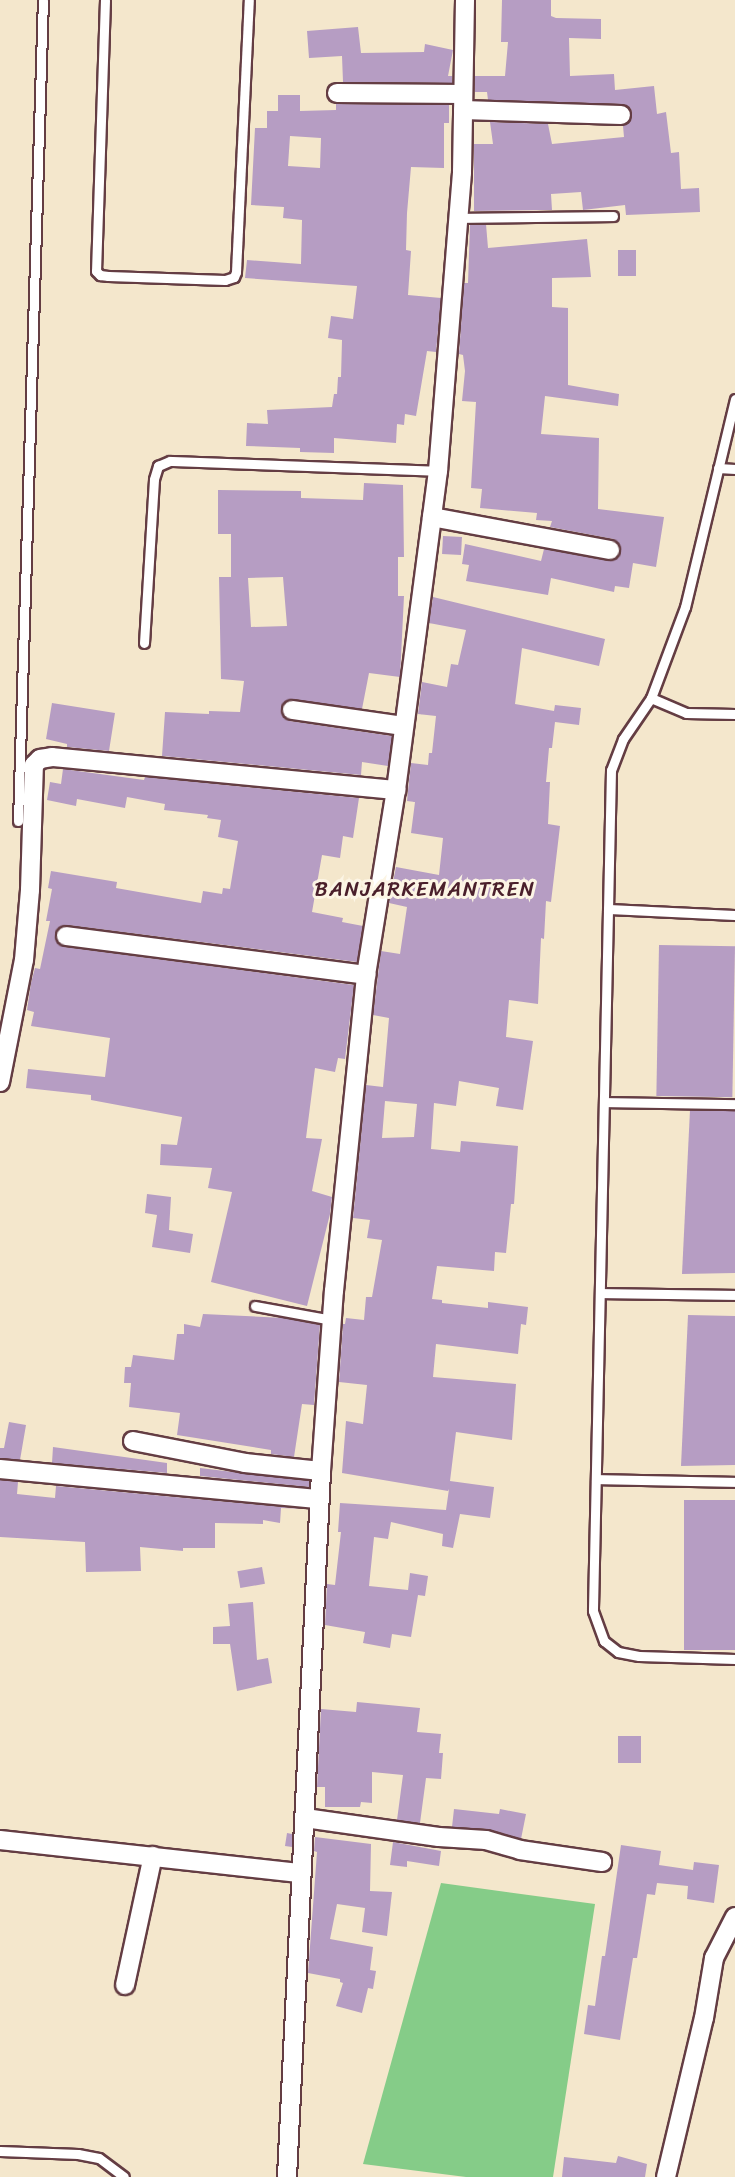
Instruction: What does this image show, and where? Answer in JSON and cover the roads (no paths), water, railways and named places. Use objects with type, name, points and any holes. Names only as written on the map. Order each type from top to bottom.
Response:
[{"type":"street","points":[[287,2177],[321,1471],[332,1320],[366,975],[396,790],[438,471],[458,218],[465,0]]},
{"type":"street","points":[[337,93],[621,115]]},
{"type":"street","points":[[432,517],[610,550]]},
{"type":"street","points":[[292,710],[403,726]]},
{"type":"street","points":[[0,1082],[24,960],[30,890],[34,765],[40,759],[52,757],[396,790]]},
{"type":"street","points":[[66,936],[366,975]]},
{"type":"street","points":[[133,1441],[245,1462],[321,1471]]},
{"type":"street","points":[[0,1469],[320,1499]]},
{"type":"street","points":[[305,1818],[439,1837],[486,1840],[520,1850],[602,1862]]},
{"type":"street","points":[[0,1840],[302,1873]]},
{"type":"street","points":[[125,1985],[153,1856]]},
{"type":"street","points":[[666,2177],[704,2019],[714,1958],[735,1917]]},
{"type":"lane","points":[[18,820],[43,0]]},
{"type":"lane","points":[[105,0],[96,272],[108,276],[225,280],[234,277],[236,272],[249,0]]},
{"type":"lane","points":[[458,218],[613,216]]},
{"type":"lane","points":[[735,399],[685,607],[651,698],[623,739],[611,770],[593,1611],[604,1641],[618,1652],[639,1656],[735,1659]]},
{"type":"lane","points":[[144,643],[154,479],[158,466],[170,461],[438,471]]},
{"type":"lane","points":[[718,468],[735,469]]},
{"type":"lane","points":[[651,698],[686,713],[735,714]]},
{"type":"lane","points":[[608,909],[735,915]]},
{"type":"lane","points":[[604,1102],[735,1104]]},
{"type":"lane","points":[[600,1293],[735,1295]]},
{"type":"lane","points":[[255,1306],[332,1320]]},
{"type":"lane","points":[[596,1479],[735,1482]]},
{"type":"lane","points":[[0,2151],[78,2154],[99,2158],[124,2177]]},
{"type":"district","name":"BANJARKEMANTREN","points":[[425,889]]}]
